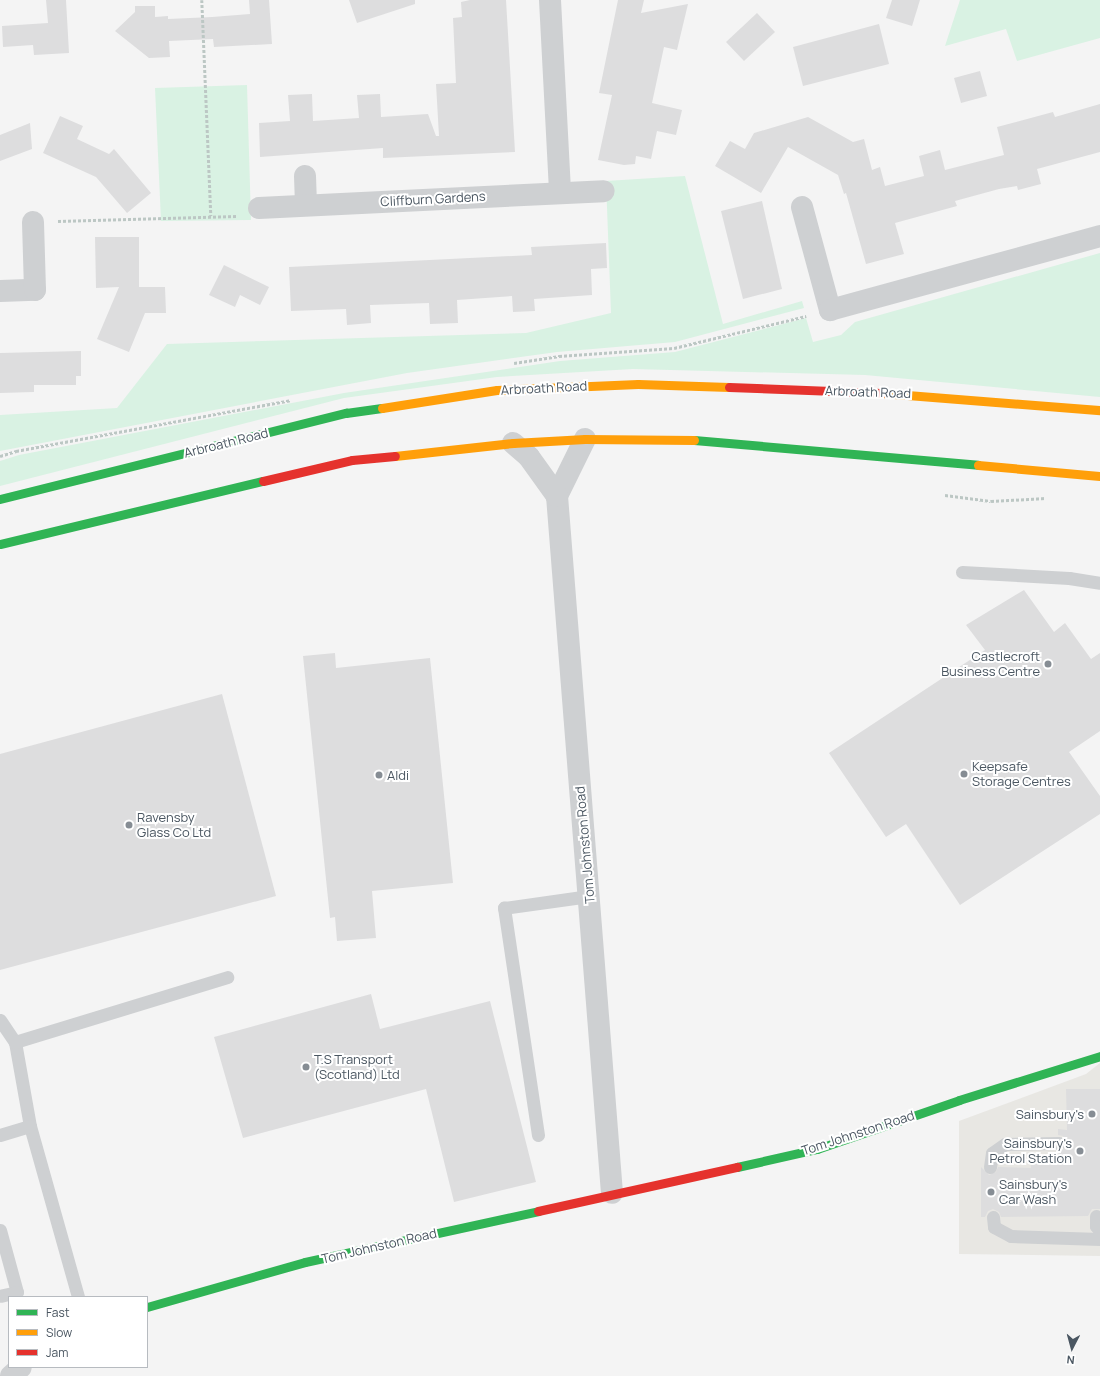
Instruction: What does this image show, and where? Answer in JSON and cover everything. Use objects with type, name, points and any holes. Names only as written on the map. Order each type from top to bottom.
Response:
[{"type":"main road","name":"Arbroath Road","points":[[0,499],[346,412],[497,390],[646,384],[924,394],[1100,410]]},
{"type":"main road","points":[[0,544],[352,460],[513,443],[585,439],[678,439],[1100,476]]},
{"type":"main road","name":"Tom Johnston Road","points":[[148,1307],[305,1262],[612,1193],[818,1149],[959,1100],[1100,1056]]},
{"type":"street","points":[[550,0],[560,193]]},
{"type":"street","points":[[305,176],[306,205]]},
{"type":"street","name":"Cliffburn Gardens","points":[[252,212],[306,205],[604,191]]},
{"type":"street","points":[[802,207],[830,310],[1100,236]]},
{"type":"street","points":[[0,291],[35,290],[33,222]]},
{"type":"street","points":[[513,443],[529,457],[557,496],[585,439]]},
{"type":"street","name":"Tom Johnston Road","points":[[557,496],[612,1193]]},
{"type":"street","points":[[10,1376],[20,1368]]},
{"type":"lane","points":[[962,572],[1069,578],[1100,583]]},
{"type":"lane","points":[[538,1135],[504,908],[589,896]]},
{"type":"lane","points":[[15,1042],[227,977]]},
{"type":"lane","points":[[0,1020],[15,1042],[30,1126],[78,1296]]},
{"type":"lane","points":[[0,1135],[30,1126]]},
{"type":"lane","points":[[990,1167],[992,1153],[1005,1144],[1059,1143]]},
{"type":"lane","points":[[1096,1216],[1096,1226],[1100,1231]]},
{"type":"lane","points":[[993,1217],[994,1227],[1011,1236],[1100,1239]]},
{"type":"lane","points":[[0,1230],[17,1292],[0,1296]]},
{"type":"path","points":[[202,0],[211,216]]},
{"type":"path","points":[[33,222],[211,216],[252,212]]},
{"type":"path","points":[[945,495],[991,501],[1050,497]]},
{"type":"shaded area","points":[[1100,1063],[1100,1256],[959,1254],[959,1121],[1086,1074]]},
{"type":"green space","points":[[960,0],[1100,0],[1100,38],[1017,61],[1006,29],[945,46]]},
{"type":"green space","points":[[247,85],[251,220],[161,221],[155,88]]},
{"type":"green space","points":[[685,176],[723,324],[802,301],[804,308],[675,342],[557,352],[407,373],[0,451],[0,415],[117,408],[167,344],[526,333],[611,313],[606,181]]},
{"type":"green space","points":[[1100,253],[1100,397],[865,375],[633,369],[497,377],[344,398],[0,486],[0,461],[19,455],[344,393],[560,361],[675,352],[806,318],[813,342],[841,335],[855,322]]},
{"type":"building","points":[[46,0],[66,0],[69,53],[34,55],[33,45],[3,47],[2,26],[48,23]]},
{"type":"building","points":[[249,0],[269,0],[272,44],[214,47],[213,39],[169,41],[170,57],[149,58],[115,31],[135,12],[135,6],[155,6],[155,17],[168,16],[168,19],[212,17],[250,14]]},
{"type":"building","points":[[349,0],[415,0],[415,4],[357,23]]},
{"type":"building","points":[[470,0],[506,0],[515,152],[383,158],[383,148],[260,157],[259,123],[290,121],[288,95],[312,94],[313,121],[359,118],[357,95],[380,94],[381,117],[428,114],[436,136],[439,136],[436,84],[456,83],[453,18],[462,17],[461,2]]},
{"type":"building","points":[[618,0],[644,0],[641,13],[688,4],[677,50],[664,47],[652,103],[682,110],[676,135],[657,131],[651,159],[636,156],[635,164],[624,165],[598,160],[612,95],[599,93]]},
{"type":"building","points":[[892,0],[920,0],[912,26],[886,18]]},
{"type":"building","points":[[757,13],[775,32],[744,61],[726,42]]},
{"type":"building","points":[[879,24],[889,64],[803,86],[793,47]]},
{"type":"building","points":[[980,71],[987,96],[961,103],[954,78]]},
{"type":"building","points":[[1100,104],[1100,152],[1037,169],[1041,184],[1018,190],[1017,186],[999,189],[955,201],[957,206],[895,223],[904,254],[866,264],[846,193],[844,194],[838,175],[788,147],[761,193],[715,166],[730,141],[745,149],[754,133],[808,117],[853,142],[864,139],[872,170],[880,167],[885,186],[924,176],[919,156],[940,150],[945,170],[1004,155],[997,127],[1053,112],[1055,117]]},
{"type":"building","points":[[60,116],[83,126],[77,139],[109,154],[114,149],[151,193],[127,213],[96,177],[43,153]]},
{"type":"building","points":[[30,123],[32,149],[0,161],[0,135]]},
{"type":"building","points":[[762,201],[782,289],[743,299],[721,211]]},
{"type":"building","points":[[95,237],[139,237],[139,287],[165,287],[166,313],[145,313],[129,352],[97,339],[119,287],[96,288]]},
{"type":"building","points":[[606,243],[607,268],[591,269],[592,295],[534,299],[535,311],[513,312],[512,296],[457,300],[458,323],[430,324],[429,303],[370,305],[371,323],[347,325],[346,309],[291,311],[289,267],[532,255],[531,247]]},
{"type":"building","points":[[224,265],[269,287],[260,305],[240,295],[235,307],[209,295]]},
{"type":"building","points":[[81,351],[81,376],[76,376],[76,385],[34,385],[34,392],[0,393],[0,353]]},
{"type":"building","name":"Keepsafe Storage Centres","points":[[1024,590],[1054,632],[1065,623],[1091,659],[1100,653],[1100,731],[1069,752],[1100,796],[1100,814],[960,905],[906,824],[886,837],[829,753],[985,650],[966,625]]},
{"type":"building","name":"Aldi","points":[[335,653],[336,668],[430,658],[453,883],[372,891],[376,938],[337,941],[335,917],[330,918],[303,656]]},
{"type":"building","name":"Ravensby Glass Co Ltd","points":[[222,694],[276,896],[0,970],[0,754]]},
{"type":"building","points":[[371,994],[380,1029],[490,1001],[536,1182],[454,1202],[426,1089],[243,1138],[214,1037]]},
{"type":"building","name":"Sainsbury's Petrol Station","points":[[1066,1089],[1100,1089],[1100,1209],[1092,1209],[1088,1216],[1001,1217],[999,1212],[993,1209],[988,1211],[985,1217],[981,1217],[981,1167],[989,1175],[996,1172],[998,1167],[1031,1168],[1030,1159],[1060,1159],[1059,1151],[1067,1143],[1063,1136],[1058,1135],[1058,1129],[1067,1130]]},
{"type":"traffic: fast","points":[[0,499],[346,413],[382,408]]},
{"type":"traffic: fast","points":[[694,440],[978,465]]},
{"type":"traffic: fast","points":[[0,544],[263,481]]},
{"type":"traffic: fast","points":[[737,1167],[817,1149],[959,1100],[1100,1056]]},
{"type":"traffic: fast","points":[[148,1307],[305,1262],[538,1211]]},
{"type":"traffic: slow","points":[[382,408],[497,390],[638,384],[729,387]]},
{"type":"traffic: slow","points":[[882,393],[1100,410]]},
{"type":"traffic: slow","points":[[395,456],[513,443],[585,439],[694,440]]},
{"type":"traffic: slow","points":[[978,465],[1100,476]]},
{"type":"traffic: jam","points":[[729,387],[882,393]]},
{"type":"traffic: jam","points":[[263,481],[352,460],[395,456]]},
{"type":"traffic: jam","points":[[538,1211],[737,1167]]},
{"type":"place","name":"Castlecroft Business Centre","points":[[1048,664]]},
{"type":"place","name":"Keepsafe Storage Centres","points":[[964,774]]},
{"type":"place","name":"Aldi","points":[[379,775]]},
{"type":"place","name":"Ravensby Glass Co Ltd","points":[[129,825]]},
{"type":"place","name":"T.S Transport (Scotland) Ltd","points":[[306,1067]]},
{"type":"place","name":"Sainsbury's","points":[[1092,1114]]},
{"type":"place","name":"Sainsbury's Petrol Station","points":[[1080,1151]]},
{"type":"place","name":"Sainsbury's Car Wash","points":[[991,1192]]}]
